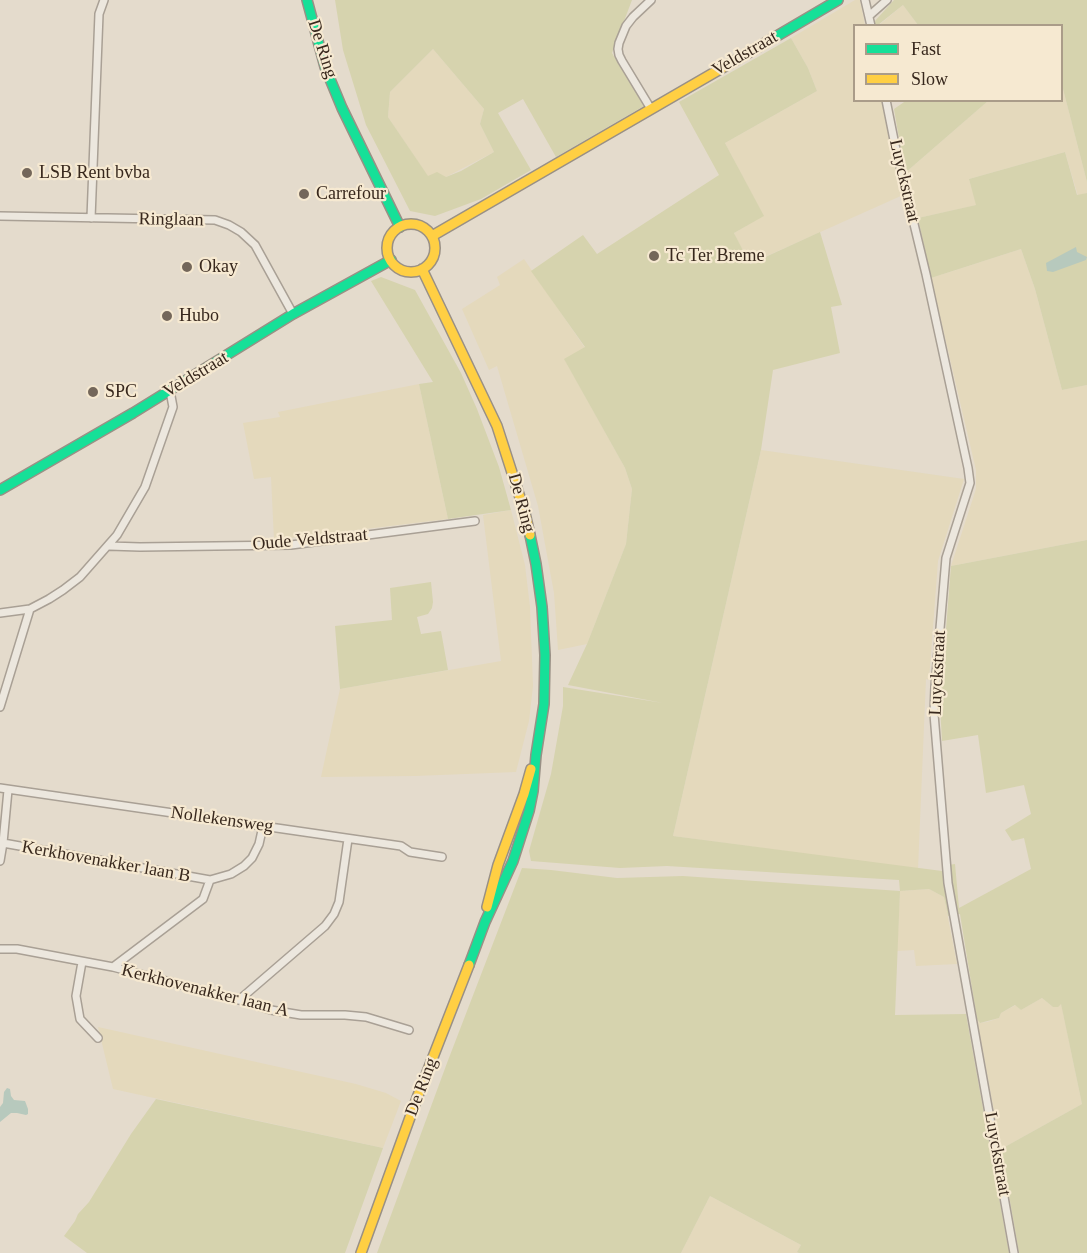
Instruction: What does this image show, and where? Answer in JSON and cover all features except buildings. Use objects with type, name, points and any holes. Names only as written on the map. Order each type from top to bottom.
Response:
[{"type":"main road","name":"De Ring","points":[[307,0],[326,67],[338,98],[400,227]]},
{"type":"main road","name":"Veldstraat","points":[[432,236],[838,0]]},
{"type":"main road","points":[[413,224],[421,226],[432,236],[435,250],[433,257],[422,269],[409,272],[402,270],[391,260],[388,253],[389,238],[400,227],[413,224]]},
{"type":"main road","name":"Veldstraat","points":[[0,490],[170,391],[293,314],[391,260]]},
{"type":"main road","name":"De Ring","points":[[361,1253],[417,1098],[485,922],[513,861],[533,791],[544,704],[545,655],[542,607],[525,513],[497,426],[422,269]]},
{"type":"street","points":[[91,218],[99,14],[104,0]]},
{"type":"street","points":[[651,0],[626,26],[621,34],[618,49],[622,61],[651,109]]},
{"type":"street","points":[[865,0],[871,24]]},
{"type":"street","points":[[869,16],[887,0]]},
{"type":"street","name":"Luyckstraat","points":[[886,102],[926,274],[970,483],[946,558],[934,714],[948,884],[1014,1253]]},
{"type":"street","name":"Ringlaan","points":[[0,216],[215,220],[241,232],[255,245],[293,314]]},
{"type":"street","points":[[0,613],[30,609],[49,599],[80,577],[109,546],[145,487],[173,407],[170,391]]},
{"type":"street","name":"Oude Veldstraat","points":[[109,546],[291,546],[476,521]]},
{"type":"street","points":[[0,707],[30,609]]},
{"type":"street","points":[[0,861],[3,843],[4,789]]},
{"type":"street","name":"Nollekensweg","points":[[4,789],[401,846],[410,852],[442,857]]},
{"type":"street","points":[[113,967],[203,899],[210,880],[231,874],[244,866],[252,858],[259,844],[263,826]]},
{"type":"street","points":[[239,1000],[320,931],[334,914],[342,888],[348,839]]},
{"type":"street","name":"Kerkhovenakker laan B","points":[[3,843],[210,880]]},
{"type":"street","name":"Kerkhovenakker laan A","points":[[0,949],[17,949],[113,967],[271,1010],[301,1015],[366,1017],[409,1030]]},
{"type":"street","points":[[82,962],[76,996],[80,1019],[98,1038]]},
{"type":"shaded area","points":[[335,0],[632,0],[612,53],[644,106],[556,157],[523,99],[498,113],[531,170],[481,199],[435,216],[410,211],[366,125],[343,50]],"holes":[[[433,49],[484,109],[480,124],[494,152],[446,177],[437,172],[428,176],[388,117],[390,92]]]},
{"type":"shaded area","points":[[855,0],[860,0],[865,24],[853,24],[853,102],[882,102],[903,195],[749,264],[734,233],[763,216],[725,143],[817,91],[808,68],[791,38]]},
{"type":"shaded area","points":[[894,0],[1087,0],[1087,182],[1063,89],[1063,24],[917,24],[903,5],[879,24],[874,22]]},
{"type":"shaded area","points":[[903,5],[917,24],[880,24]]},
{"type":"shaded area","points":[[791,38],[808,68],[817,91],[725,143],[764,216],[734,233],[750,264],[820,232],[842,305],[831,307],[840,353],[773,370],[761,450],[673,836],[942,871],[942,866],[955,864],[959,908],[1031,869],[1024,838],[1012,841],[1005,830],[1031,814],[1024,785],[986,793],[978,735],[942,741],[940,705],[951,566],[1087,540],[1087,1253],[1019,1253],[1001,1149],[1082,1104],[1061,1004],[1053,1007],[1042,998],[1021,1010],[1015,1005],[1001,1013],[999,1018],[980,1023],[977,1019],[960,914],[948,916],[944,897],[929,889],[900,891],[899,880],[667,866],[620,868],[531,861],[529,851],[551,774],[563,706],[563,687],[663,703],[568,685],[587,644],[626,544],[632,489],[625,468],[564,359],[585,347],[531,271],[583,235],[597,254],[719,175],[679,102]]},
{"type":"shaded area","points":[[433,49],[484,109],[480,124],[494,152],[446,177],[428,177],[388,117],[390,92]]},
{"type":"shaded area","points":[[1063,89],[1087,182],[1087,193],[1078,196],[1065,152],[969,179],[977,205],[918,218],[905,173],[987,102],[1063,102]]},
{"type":"shaded area","points":[[904,102],[987,102],[905,173],[894,109]]},
{"type":"shaded area","points":[[1065,152],[1077,195],[1087,193],[1087,385],[1062,390],[1035,289],[1021,249],[931,278],[918,218],[976,205],[969,179]]},
{"type":"shaded area","points":[[1076,247],[1077,252],[1087,257],[1086,260],[1053,272],[1047,271],[1046,263]]},
{"type":"shaded area","points":[[1021,249],[1035,289],[1062,390],[1087,385],[1087,540],[951,566],[976,489],[976,470],[931,278]]},
{"type":"shaded area","points":[[524,259],[585,348],[565,360],[625,468],[632,489],[626,544],[587,644],[558,650],[554,593],[538,506],[497,366],[489,370],[462,309],[500,285],[497,277]]},
{"type":"shaded area","points":[[381,277],[415,290],[461,373],[477,409],[499,467],[511,510],[448,519],[419,384],[433,382],[371,281]]},
{"type":"shaded area","points":[[419,384],[448,519],[274,540],[271,477],[254,479],[243,423],[280,417],[278,412]]},
{"type":"shaded area","points":[[761,450],[964,479],[938,561],[929,680],[926,679],[918,869],[673,836]]},
{"type":"shaded area","points":[[511,510],[525,565],[530,607],[533,686],[529,721],[516,772],[321,777],[340,689],[501,661],[483,515]]},
{"type":"shaded area","points":[[431,582],[432,608],[428,614],[417,617],[421,634],[441,631],[448,670],[340,689],[335,626],[392,620],[390,588]]},
{"type":"shaded area","points":[[522,868],[617,878],[683,876],[900,891],[895,1015],[966,1014],[1009,1253],[799,1253],[797,1252],[801,1245],[710,1196],[681,1253],[377,1253]]},
{"type":"shaded area","points":[[929,889],[944,897],[957,964],[916,966],[914,950],[897,951],[900,891]]},
{"type":"shaded area","points":[[1042,998],[1053,1007],[1061,1003],[1082,1104],[1001,1149],[977,1019],[980,1023],[987,1022],[999,1018],[1001,1013],[1016,1005],[1021,1010]]},
{"type":"shaded area","points":[[98,1027],[356,1084],[386,1093],[401,1101],[383,1148],[113,1089]]},
{"type":"shaded area","points":[[7,1088],[10,1089],[14,1100],[25,1101],[28,1114],[11,1113],[0,1122],[0,1107]]},
{"type":"shaded area","points":[[156,1099],[383,1148],[345,1253],[87,1253],[64,1236]]},
{"type":"shaded area","points":[[710,1196],[801,1245],[797,1252],[799,1253],[681,1253]]},
{"type":"traffic: fast","points":[[307,0],[325,67],[342,108],[400,227]]},
{"type":"traffic: fast","points":[[748,53],[838,0]]},
{"type":"traffic: fast","points":[[0,490],[133,413],[293,314],[391,260]]},
{"type":"traffic: fast","points":[[469,965],[485,922],[513,861],[533,791],[544,704],[545,655],[542,607],[530,535]]},
{"type":"traffic: slow","points":[[432,236],[748,53]]},
{"type":"traffic: slow","points":[[411,224],[428,231],[435,248],[428,265],[411,272],[394,265],[387,248],[394,231],[411,224]]},
{"type":"traffic: slow","points":[[422,269],[497,426],[530,535]]},
{"type":"traffic: slow","points":[[487,907],[498,865],[531,769]]},
{"type":"traffic: slow","points":[[361,1253],[417,1098],[469,965]]},
{"type":"place","name":"LSB Rent bvba","points":[[27,173]]},
{"type":"place","name":"Carrefour","points":[[304,194]]},
{"type":"place","name":"Tc Ter Breme","points":[[654,256]]},
{"type":"place","name":"Okay","points":[[187,267]]},
{"type":"place","name":"Hubo","points":[[167,316]]},
{"type":"place","name":"SPC","points":[[93,392]]}]
